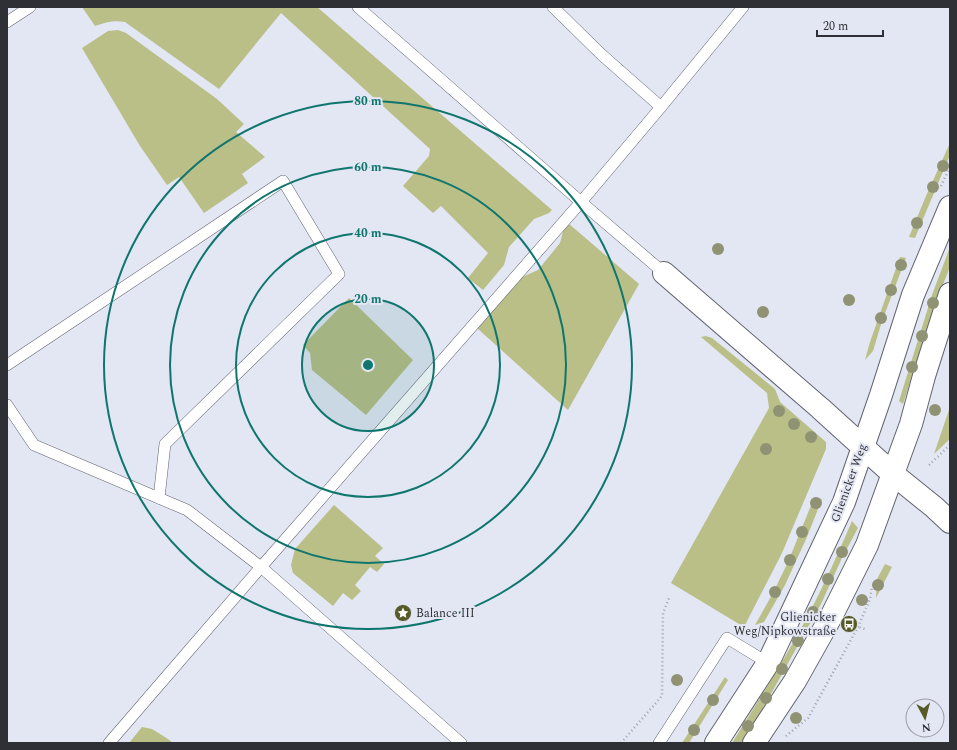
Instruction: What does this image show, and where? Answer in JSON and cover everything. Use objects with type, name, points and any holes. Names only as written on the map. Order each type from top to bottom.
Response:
[{"type":"main road","name":"Glienicker Weg","points":[[716,743],[768,663],[844,502],[881,395],[913,295],[950,207]]},
{"type":"main road","points":[[664,273],[814,403],[893,474],[950,522]]},
{"type":"main road","points":[[754,743],[795,681],[832,615],[867,545],[911,424],[924,376],[950,294]]},
{"type":"lane","points":[[7,22],[30,7]]},
{"type":"lane","points":[[358,7],[664,273]]},
{"type":"lane","points":[[553,7],[602,55],[661,108]]},
{"type":"lane","points":[[109,743],[581,202],[661,108],[743,7]]},
{"type":"lane","points":[[7,365],[283,181],[339,274],[165,444],[160,498]]},
{"type":"lane","points":[[7,405],[34,444],[187,510],[261,567],[462,743]]},
{"type":"lane","points":[[659,743],[727,638],[768,663]]},
{"type":"path","points":[[941,187],[950,167]]},
{"type":"path","points":[[929,465],[950,444]]},
{"type":"path","points":[[621,743],[662,696],[662,613],[670,596]]},
{"type":"path","points":[[849,624],[865,629]]},
{"type":"green space","points":[[82,7],[317,7],[552,210],[549,213],[534,219],[509,247],[504,265],[483,290],[468,278],[488,253],[441,206],[433,213],[403,186],[429,156],[430,149],[281,13],[219,89],[125,22],[117,21],[95,26]]},
{"type":"green space","points":[[118,30],[126,33],[217,99],[244,124],[236,132],[265,157],[242,174],[248,183],[204,213],[179,177],[167,185],[140,146],[82,48],[108,31]]},
{"type":"green space","points":[[950,143],[950,155],[915,238],[909,237],[926,196]]},
{"type":"green space","points":[[568,223],[639,284],[568,410],[477,328],[520,278],[538,270],[560,243],[564,228]]},
{"type":"green space","points":[[950,247],[950,267],[936,302],[903,404],[899,401],[932,295]]},
{"type":"green space","points":[[900,257],[906,258],[882,321],[873,351],[865,360],[870,342]]},
{"type":"green space","points":[[349,298],[413,360],[366,415],[312,370],[310,353],[303,345]]},
{"type":"green space","points":[[706,336],[712,338],[775,389],[780,402],[826,442],[826,449],[782,553],[744,627],[671,583],[769,408],[767,393],[701,337]]},
{"type":"green space","points":[[950,407],[950,439],[934,454]]},
{"type":"green space","points":[[814,498],[822,499],[807,537],[785,585],[764,622],[755,625],[788,562]]},
{"type":"green space","points":[[334,505],[383,548],[375,556],[384,564],[377,572],[370,567],[355,585],[361,591],[352,600],[343,593],[333,606],[293,573],[291,565],[295,549]]},
{"type":"green space","points":[[852,521],[858,528],[842,558],[821,604],[762,710],[741,743],[732,743],[782,662],[810,612]]},
{"type":"green space","points":[[885,564],[892,567],[876,598],[877,579]]},
{"type":"green space","points":[[725,677],[728,680],[689,743],[682,743]]},
{"type":"green space","points":[[142,727],[152,729],[173,743],[129,743]]},
{"type":"place","name":"Balance III","points":[[403,613]]},
{"type":"place","name":"Glienicker Weg/Nipkowstraße","points":[[849,624]]}]
